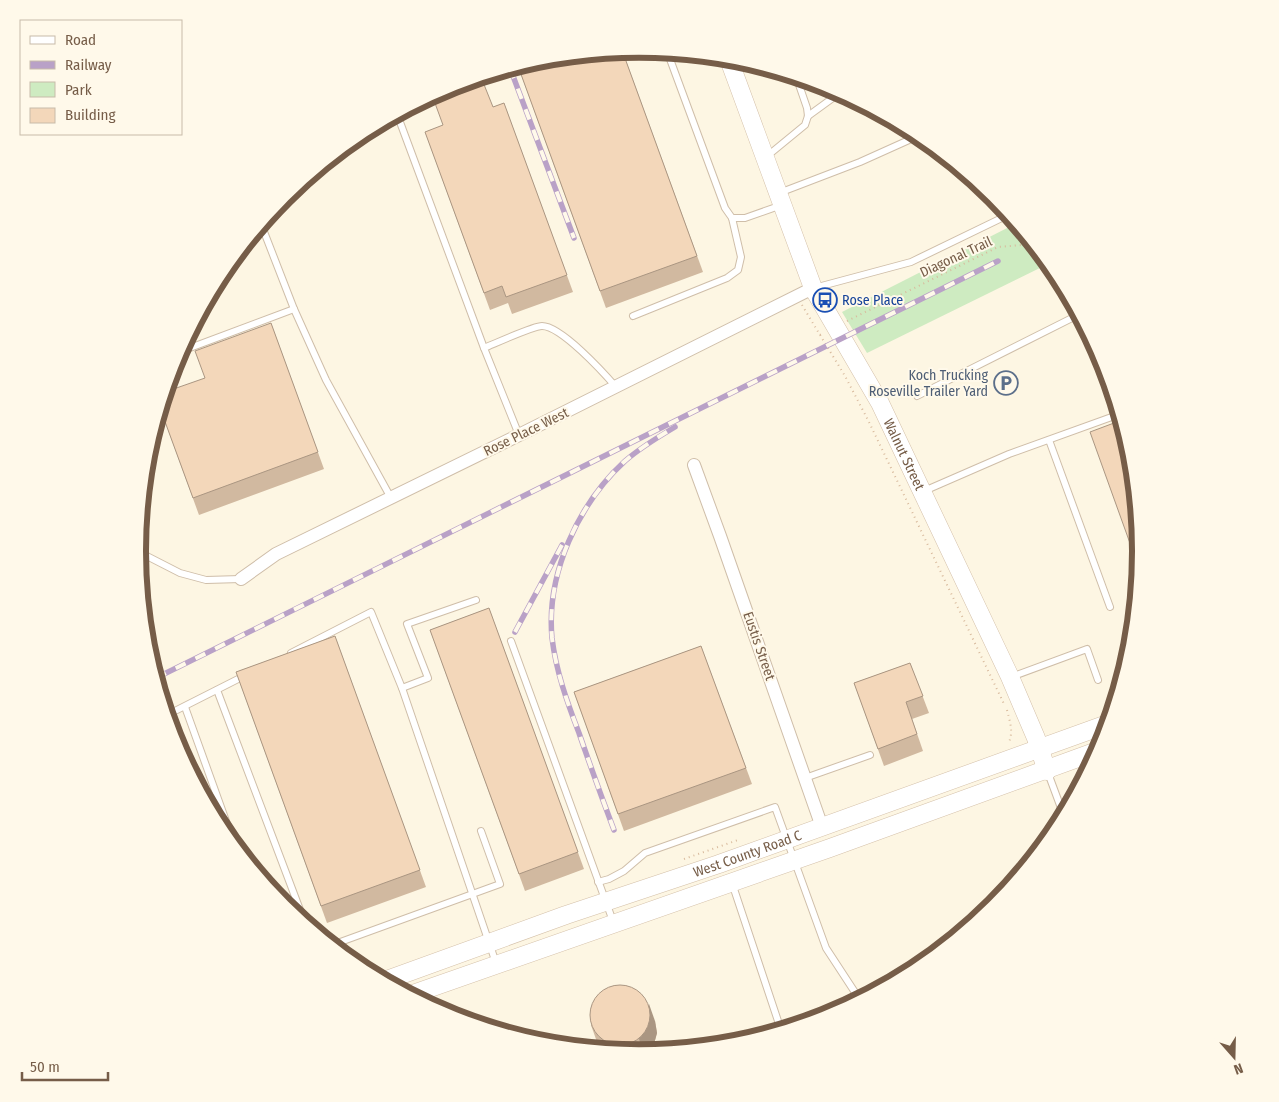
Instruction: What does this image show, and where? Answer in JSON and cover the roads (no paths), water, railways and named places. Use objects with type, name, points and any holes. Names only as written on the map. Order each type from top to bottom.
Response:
[{"type":"main road","name":"Walnut Street","points":[[731,66],[813,288],[880,403],[1010,677],[1046,771]]},
{"type":"main road","name":"West County Road C","points":[[393,978],[786,840],[1100,727]]},
{"type":"main road","name":"West County Road C","points":[[418,992],[1089,754]]},
{"type":"street","name":"Rose Place West","points":[[241,578],[276,554],[813,288]]},
{"type":"street","name":"Eustis Street","points":[[694,465],[822,827]]},
{"type":"lane","points":[[633,316],[727,278],[738,270],[741,257],[732,218],[725,208],[670,59]]},
{"type":"lane","points":[[765,157],[805,124],[808,108],[799,84]]},
{"type":"lane","points":[[808,116],[834,97]]},
{"type":"lane","points":[[399,120],[484,348],[519,435]]},
{"type":"lane","points":[[732,218],[745,218],[780,199],[911,139]]},
{"type":"lane","points":[[813,288],[911,262],[1003,217]]},
{"type":"lane","points":[[264,230],[294,309],[326,380],[391,498]]},
{"type":"lane","points":[[190,348],[294,309]]},
{"type":"lane","points":[[917,396],[1074,317]]},
{"type":"lane","points":[[484,348],[541,326],[554,329],[588,358],[616,387]]},
{"type":"lane","points":[[922,492],[1009,454],[1114,416]]},
{"type":"lane","points":[[1049,440],[1110,607]]},
{"type":"lane","points":[[146,555],[180,573],[206,580],[241,578]]},
{"type":"lane","points":[[402,688],[428,678],[407,624],[476,600]]},
{"type":"lane","points":[[285,656],[371,612],[402,688],[497,965]]},
{"type":"lane","points":[[511,640],[614,924]]},
{"type":"lane","points":[[1010,677],[1087,650],[1098,680]]},
{"type":"lane","points":[[173,712],[251,673]]},
{"type":"lane","points":[[217,690],[299,908]]},
{"type":"lane","points":[[185,706],[226,819]]},
{"type":"lane","points":[[805,778],[870,756]]},
{"type":"lane","points":[[1046,771],[1061,808]]},
{"type":"lane","points":[[598,882],[609,879],[624,871],[645,852],[775,807],[826,948],[857,995]]},
{"type":"lane","points":[[339,943],[500,884],[481,831]]},
{"type":"lane","points":[[732,882],[779,1024]]},
{"type":"railway","points":[[512,74],[574,238]]},
{"type":"railway","points":[[162,675],[998,261]]},
{"type":"railway","points":[[614,830],[570,710],[559,674],[552,638],[551,614],[554,589],[560,565],[569,542],[593,498],[608,478],[625,461],[675,427]]},
{"type":"railway","points":[[515,632],[562,545]]},
{"type":"place","name":"Rose Place","points":[[825,300]]},
{"type":"place","name":"Koch Trucking Roseville Trailer Yard","points":[[1006,383]]}]
